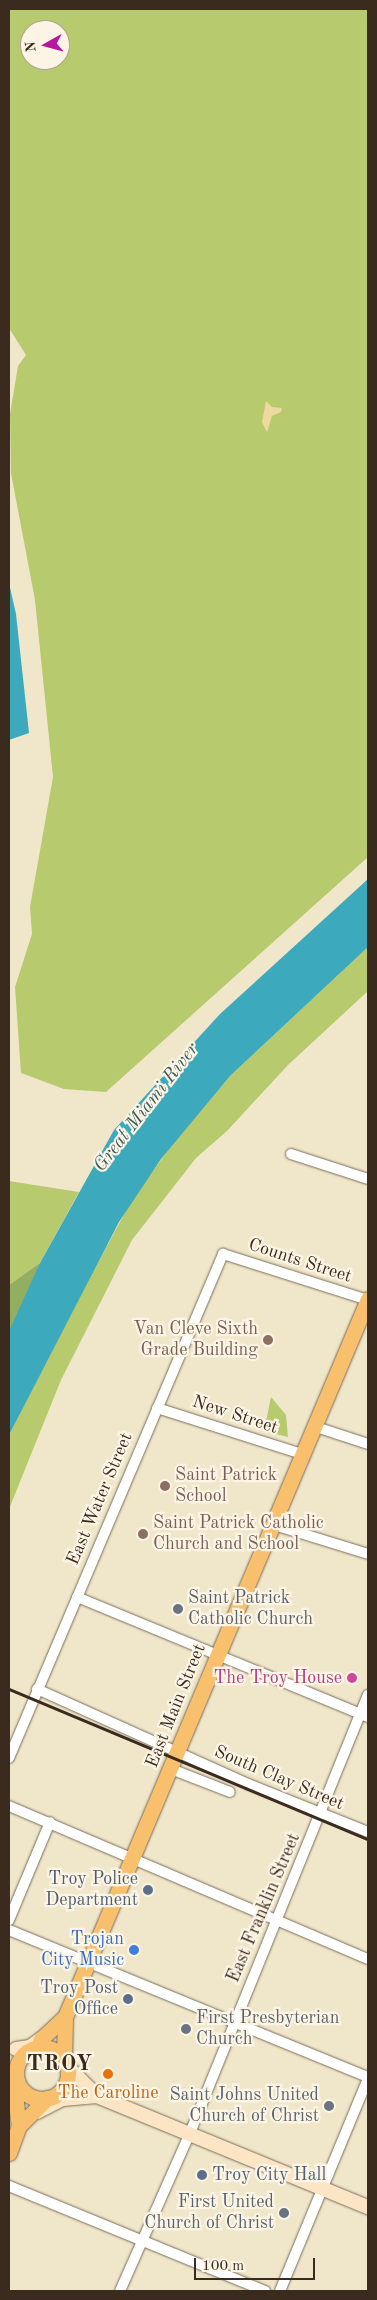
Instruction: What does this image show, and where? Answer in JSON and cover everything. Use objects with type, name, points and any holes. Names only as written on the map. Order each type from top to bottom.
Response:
[{"type":"main road","name":"East Main Street","points":[[64,2017],[171,1769],[217,1655],[274,1525],[313,1426],[368,1299]]},
{"type":"main road","points":[[24,2121],[13,2080],[18,2063],[26,2047],[64,2017]]},
{"type":"main road","points":[[9,2153],[24,2121],[66,2082],[64,2017]]},
{"type":"main road","points":[[26,2047],[52,2049],[97,2096],[368,2207]]},
{"type":"main road","points":[[13,2080],[32,2097],[70,2098],[97,2096]]},
{"type":"main road","points":[[24,2121],[70,2098]]},
{"type":"street","points":[[292,1154],[368,1179]]},
{"type":"street","name":"Counts Street","points":[[222,1254],[368,1299]]},
{"type":"street","name":"East Water Street","points":[[9,1758],[222,1254]]},
{"type":"street","name":"New Street","points":[[157,1408],[302,1454]]},
{"type":"street","points":[[313,1426],[368,1444]]},
{"type":"street","points":[[274,1525],[368,1554]]},
{"type":"street","points":[[76,1597],[364,1715]]},
{"type":"street","name":"South Clay Street","points":[[37,1689],[177,1752],[321,1814],[368,1832]]},
{"type":"street","name":"East Franklin Street","points":[[120,2291],[190,2133],[276,1920],[364,1715],[368,1695]]},
{"type":"street","name":"South Clay Street","points":[[171,1769],[230,1792]]},
{"type":"street","points":[[9,1806],[368,1958]]},
{"type":"street","points":[[9,1920],[50,1822]]},
{"type":"street","points":[[9,1930],[88,1964],[235,2020],[368,2078],[280,2291]]},
{"type":"street","points":[[9,2186],[144,2239],[265,2291]]},
{"type":"green space","points":[[9,9],[368,9],[368,857],[106,1092],[64,1089],[21,1073],[15,987],[32,934],[30,907],[53,777],[35,600],[11,473],[10,414],[18,366],[26,355],[9,328]]},
{"type":"green space","points":[[368,947],[368,991],[288,1065],[227,1131],[196,1158],[132,1240],[61,1380],[9,1509],[9,1435],[67,1319],[132,1200],[176,1139],[230,1076]]},
{"type":"green space","points":[[9,1181],[79,1192],[40,1263],[9,1285]]},
{"type":"green space","points":[[40,1263],[26,1299],[9,1331],[9,1285]]},
{"type":"green space","points":[[271,1397],[286,1415],[288,1437],[264,1431]]},
{"type":"sand","points":[[266,401],[272,407],[282,408],[281,412],[272,416],[267,432],[262,422]]},
{"type":"water","points":[[9,583],[16,614],[29,733],[9,740]]},
{"type":"water","name":"Great Miami River","points":[[368,879],[368,947],[230,1076],[161,1159],[119,1222],[9,1435],[9,1331],[40,1263],[114,1130],[220,1014]]},
{"type":"railway","points":[[9,1689],[368,1839]]},
{"type":"place","name":"Van Cleve Sixth Grade Building","points":[[268,1340]]},
{"type":"place","name":"Saint Patrick School","points":[[165,1486]]},
{"type":"place","name":"Saint Patrick Catholic Church and School","points":[[143,1534]]},
{"type":"place","name":"Saint Patrick Catholic Church","points":[[178,1609]]},
{"type":"place","name":"The Troy House","points":[[352,1678]]},
{"type":"place","name":"Troy Police Department","points":[[148,1890]]},
{"type":"place","name":"Trojan City Music","points":[[134,1950]]},
{"type":"place","name":"Troy Post Office","points":[[128,1999]]},
{"type":"place","name":"First Presbyterian Church","points":[[186,2029]]},
{"type":"place","name":"The Caroline","points":[[108,2074]]},
{"type":"place","name":"Saint Johns United Church of Christ","points":[[329,2106]]},
{"type":"place","name":"Troy City Hall","points":[[202,2175]]},
{"type":"place","name":"First United Church of Christ","points":[[284,2213]]},
{"type":"district","name":"TROY","points":[[60,2065]]}]
